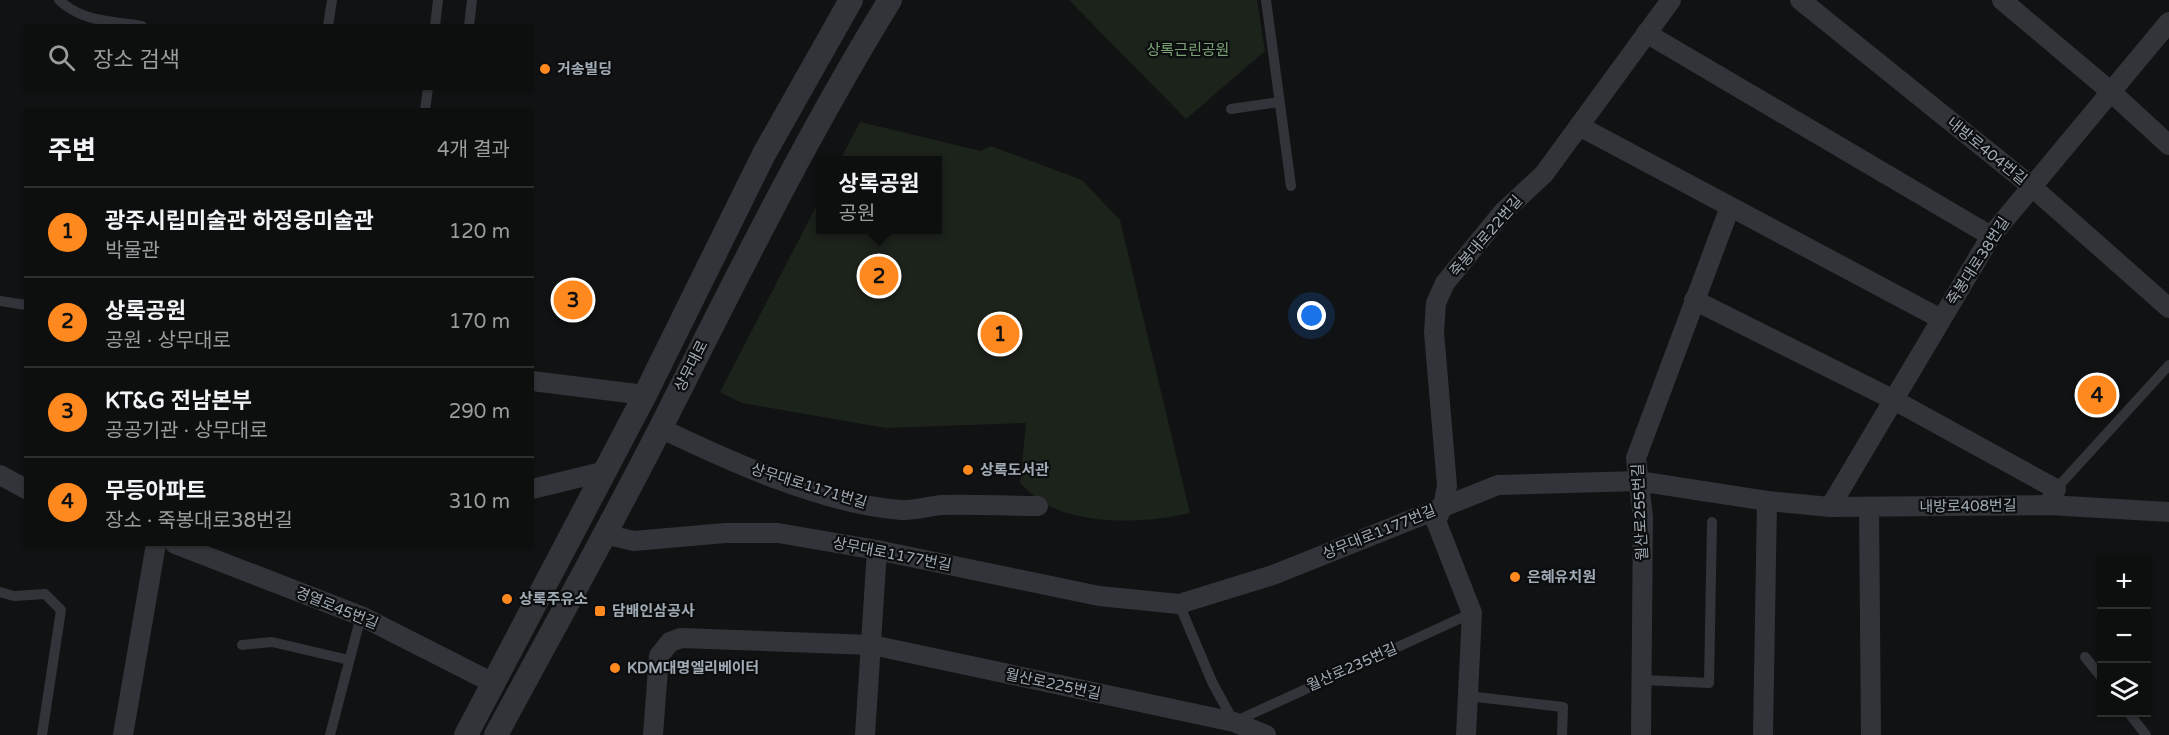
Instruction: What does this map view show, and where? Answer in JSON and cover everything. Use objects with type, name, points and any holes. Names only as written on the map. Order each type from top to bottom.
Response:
[{"type":"street","name":"상무대로","points":[[496,735],[660,428],[730,288],[842,77],[890,0]]},
{"type":"street","name":"죽봉대로22번길","points":[[1472,614],[1436,521],[1443,506],[1447,486],[1437,391],[1434,332],[1436,303],[1444,283],[1472,248],[1503,212],[1544,174],[1671,0]]},
{"type":"street","name":"내방로404번길","points":[[1800,0],[2031,186],[2169,308]]},
{"type":"street","points":[[2002,0],[2110,91],[2169,145]]},
{"type":"street","name":"상무대로","points":[[466,735],[645,395],[764,154],[848,2]]},
{"type":"street","name":"죽봉대로38번길","points":[[1830,507],[1991,236],[2169,22]]},
{"type":"street","points":[[1646,33],[1991,236]]},
{"type":"street","points":[[1579,126],[1941,319]]},
{"type":"street","name":"월산로255번길","points":[[1641,735],[1643,517],[1636,458],[1730,207]]},
{"type":"street","points":[[1694,300],[1894,400],[2053,497]]},
{"type":"street","points":[[534,381],[645,395]]},
{"type":"street","name":"상무대로1171번길","points":[[660,428],[710,452],[780,479],[852,501],[903,510],[939,506],[1038,506]]},
{"type":"street","points":[[534,489],[606,471]]},
{"type":"street","name":"내방로408번길","points":[[1443,506],[1498,485],[1638,481],[1767,501],[1830,507],[1869,508],[2053,497],[2169,512]]},
{"type":"street","points":[[1763,735],[1767,501]]},
{"type":"street","name":"상무대로1177번길","points":[[604,534],[634,541],[760,532],[813,538],[1099,596],[1179,604],[1273,575],[1443,506]]},
{"type":"street","points":[[1869,508],[1871,735]]},
{"type":"street","points":[[124,730],[156,546]]},
{"type":"street","name":"경열로45번길","points":[[185,546],[222,553],[361,616],[493,683]]},
{"type":"street","points":[[865,735],[877,550]]},
{"type":"street","points":[[1466,735],[1472,614]]},
{"type":"street","name":"월산로225번길","points":[[653,735],[659,656],[670,642],[681,638],[872,645],[1231,728]]},
{"type":"street","points":[[1231,728],[1266,735]]},
{"type":"lane","points":[[58,0],[73,12],[88,18],[128,24]]},
{"type":"lane","points":[[328,24],[332,0]]},
{"type":"lane","points":[[435,24],[438,0]]},
{"type":"lane","points":[[469,24],[472,0]]},
{"type":"lane","points":[[1266,0],[1291,186]]},
{"type":"lane","points":[[425,108],[428,90]]},
{"type":"lane","points":[[1231,109],[1279,102]]},
{"type":"lane","points":[[0,301],[24,305]]},
{"type":"lane","points":[[2053,497],[2169,365]]},
{"type":"lane","points":[[1643,680],[1709,683],[1712,522]]},
{"type":"lane","points":[[0,592],[14,596],[45,594],[61,610],[42,735]]},
{"type":"lane","points":[[1179,604],[1231,728]]},
{"type":"lane","name":"월산로235번길","points":[[1231,728],[1472,614]]},
{"type":"lane","points":[[330,735],[361,616]]},
{"type":"lane","points":[[242,645],[272,642],[350,660]]},
{"type":"lane","points":[[2085,657],[2097,672]]},
{"type":"lane","points":[[1468,696],[1563,706],[1562,735]]},
{"type":"lane","points":[[2132,717],[2146,735]]},
{"type":"green space","name":"상록근린공원","points":[[1069,0],[1257,0],[1265,51],[1186,119]]},
{"type":"green space","points":[[860,122],[981,151],[991,146],[1082,180],[1120,220],[1190,513],[1155,519],[1098,519],[1061,511],[1045,504],[1020,483],[1026,423],[886,428],[742,403],[720,392],[816,207],[816,234],[942,234],[942,156],[842,156]]},
{"type":"place","name":"거송빌딩","points":[[545,69]]},
{"type":"place","name":"상록공원","points":[[879,276]]},
{"type":"place","name":"KT&G 전남본부","points":[[573,300]]},
{"type":"place","name":"광주시립미술관 하정웅미술관","points":[[1000,334]]},
{"type":"place","name":"무등아파트","points":[[2097,395]]},
{"type":"place","name":"상록도서관","points":[[968,470]]},
{"type":"place","name":"은혜유치원","points":[[1515,577]]},
{"type":"place","name":"상록주유소","points":[[507,599]]},
{"type":"place","name":"담배인삼공사","points":[[600,611]]},
{"type":"place","name":"KDM대명엘리베이터","points":[[615,668]]}]
